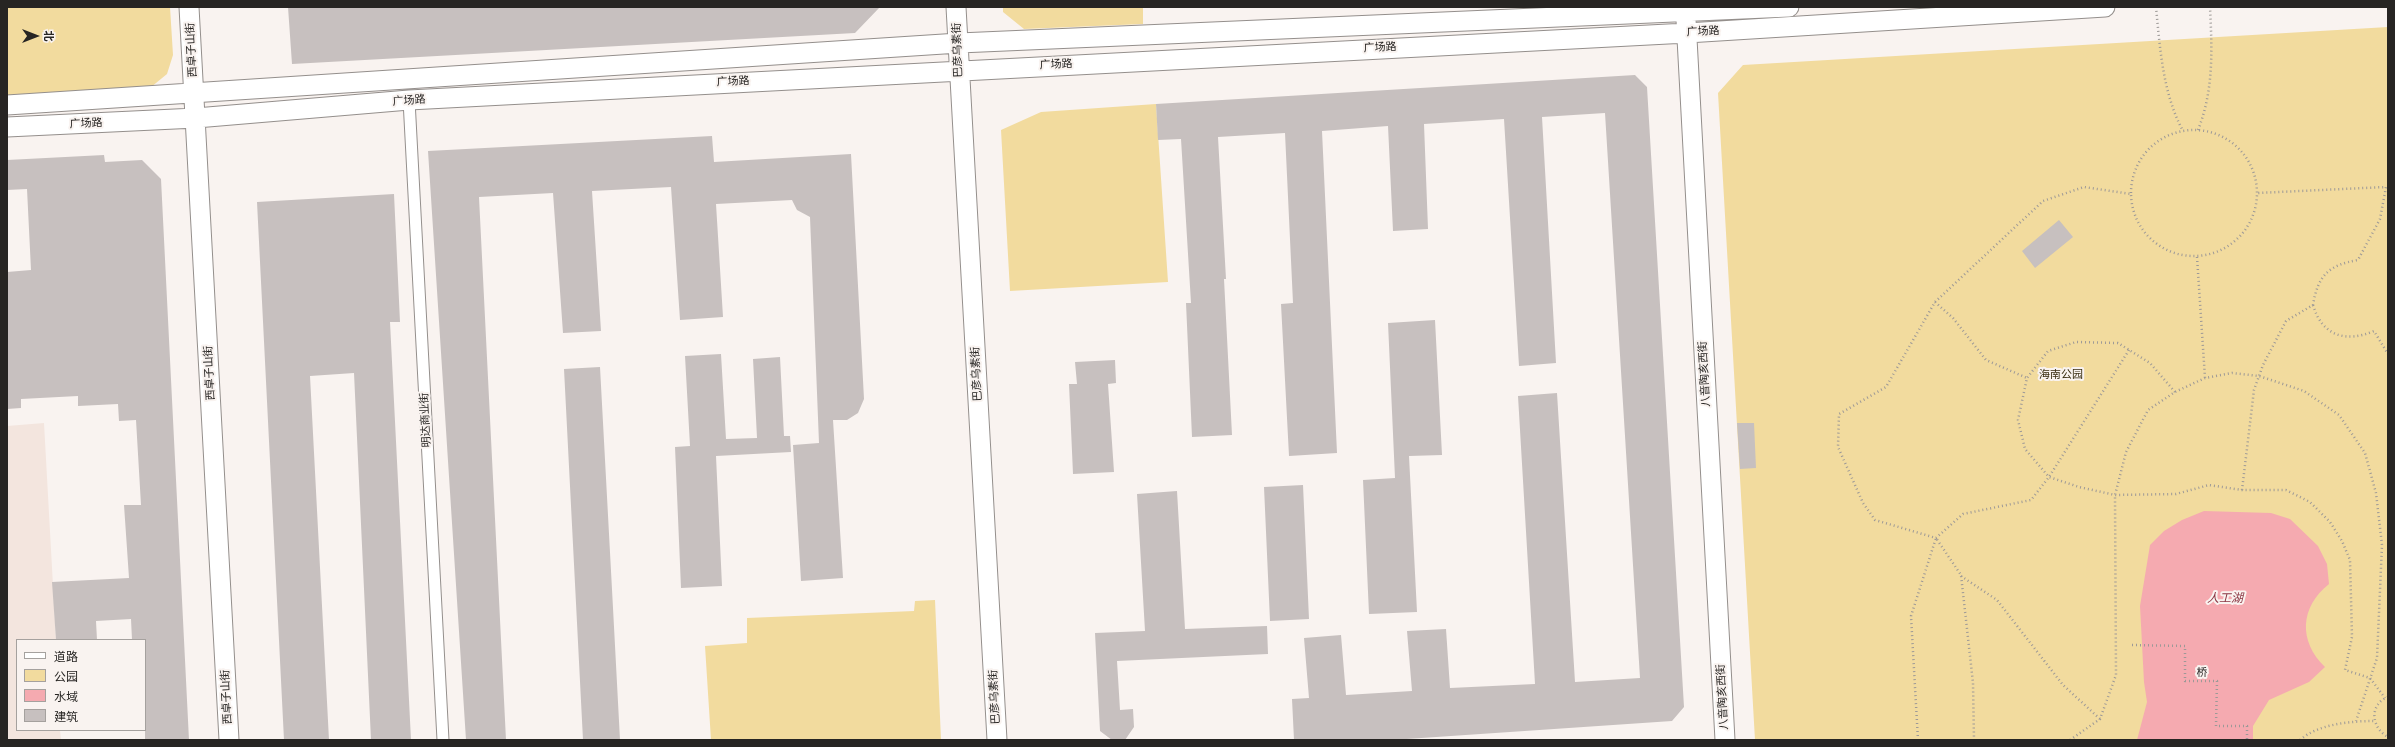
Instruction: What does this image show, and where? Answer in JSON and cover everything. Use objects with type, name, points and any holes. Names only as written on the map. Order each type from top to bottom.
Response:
[{"type":"street","name":"西卓子山街","points":[[189,7],[230,740]]},
{"type":"street","name":"巴彦乌素街","points":[[947,7],[954,44]]},
{"type":"street","name":"巴彦乌素街","points":[[956,7],[954,44],[955,70],[988,740]]},
{"type":"street","name":"广场路","points":[[7,105],[954,44],[1686,10],[1789,7]]},
{"type":"street","name":"广场路","points":[[7,127],[196,118],[409,100],[955,70],[1687,33],[2106,7]]},
{"type":"street","name":"八音陶亥西街","points":[[1686,10],[1725,740]]},
{"type":"street","name":"巴彦乌素街","points":[[955,70],[998,740]]},
{"type":"street","name":"明达商业街","points":[[409,100],[443,740]]},
{"type":"path","points":[[2156,7],[2163,65],[2173,113],[2183,131]]},
{"type":"path","points":[[2198,130],[2207,109],[2212,62],[2210,7]]},
{"type":"path","points":[[2198,130],[2224,137],[2244,155],[2254,173],[2257,193],[2256,207],[2251,220],[2240,237],[2224,250],[2197,257],[2183,256],[2169,252],[2156,244],[2137,222],[2131,194],[2132,179],[2145,153],[2169,135],[2183,131],[2198,130]]},
{"type":"path","points":[[2100,719],[2063,685],[1997,600],[1961,575],[1936,538],[1875,520],[1863,503],[1838,447],[1839,414],[1886,387],[1935,302],[2043,201],[2084,187],[2131,194]]},
{"type":"path","points":[[2257,193],[2386,188],[2380,218],[2358,260],[2332,267],[2316,290],[2313,305],[2322,324],[2330,330],[2340,336],[2350,338],[2374,331],[2388,354]]},
{"type":"path","points":[[2197,257],[2204,378]]},
{"type":"path","points":[[1935,302],[1953,318],[1986,360],[2028,378]]},
{"type":"path","points":[[2242,490],[2254,390],[2259,376],[2286,321],[2313,305]]},
{"type":"path","points":[[2175,392],[2150,363],[2118,343],[2076,342],[2048,351],[2028,378],[2018,420],[2025,449],[2049,477],[2079,487],[2115,495],[2176,494],[2209,485],[2242,490],[2286,490],[2310,502],[2330,522],[2342,541],[2350,560],[2352,637],[2345,670],[2370,678],[2386,698],[2377,706],[2374,721],[2379,730],[2388,736]]},
{"type":"path","points":[[1918,740],[1911,616],[1936,538],[1962,514],[2031,500],[2049,477],[2129,350]]},
{"type":"path","points":[[2070,740],[2100,719],[2116,675],[2115,495],[2126,452],[2148,410],[2175,392],[2204,378],[2232,373],[2259,376],[2304,391],[2339,414],[2365,453],[2376,493],[2382,545],[2377,658],[2356,721]]},
{"type":"path","points":[[1961,575],[1973,683],[1974,740]]},
{"type":"path","name":"桥","points":[[2132,645],[2185,646],[2185,681],[2217,681],[2216,726],[2247,726],[2247,740]]},
{"type":"path","points":[[2300,740],[2309,732],[2356,721],[2374,721]]},
{"type":"shaded area","points":[[44,423],[56,639],[16,639],[16,731],[60,731],[61,740],[7,740],[7,426]]},
{"type":"green space","points":[[7,7],[170,7],[173,55],[167,74],[145,92],[7,99]]},
{"type":"green space","points":[[1003,7],[1143,7],[1143,24],[1024,29],[1003,12]]},
{"type":"green space","name":"海南公园","points":[[2388,27],[2388,740],[1755,740],[1718,93],[1743,65]]},
{"type":"green space","points":[[1156,104],[1168,282],[1010,291],[1001,130],[1041,112]]},
{"type":"green space","points":[[935,600],[941,740],[711,740],[705,646],[747,643],[747,618],[914,611],[915,601]]},
{"type":"water","name":"人工湖","points":[[2204,511],[2271,513],[2290,519],[2318,546],[2327,564],[2329,584],[2319,593],[2312,603],[2306,624],[2310,646],[2316,657],[2325,667],[2309,682],[2269,700],[2253,726],[2253,740],[2137,740],[2147,702],[2144,682],[2140,606],[2150,545],[2164,531],[2182,520]]},
{"type":"building","points":[[288,7],[880,7],[855,33],[292,64]]},
{"type":"building","points":[[1635,75],[1647,87],[1684,707],[1672,721],[1392,740],[1294,740],[1292,699],[1309,698],[1304,638],[1341,635],[1346,695],[1412,691],[1407,631],[1446,629],[1450,688],[1535,684],[1518,396],[1557,393],[1575,682],[1640,678],[1605,113],[1542,117],[1556,363],[1519,366],[1504,119],[1424,124],[1428,229],[1393,231],[1388,126],[1322,131],[1337,453],[1289,456],[1281,304],[1293,303],[1285,133],[1218,137],[1226,279],[1224,279],[1232,435],[1192,437],[1186,303],[1191,303],[1181,139],[1158,140],[1156,104]]},
{"type":"building","points":[[712,136],[714,162],[851,154],[864,399],[858,413],[847,420],[833,420],[843,578],[801,581],[793,445],[819,443],[810,217],[797,210],[792,200],[716,204],[723,317],[680,320],[671,187],[592,191],[601,331],[563,333],[553,193],[479,197],[506,740],[466,740],[428,151]]},
{"type":"building","points":[[104,155],[105,162],[142,160],[161,179],[189,740],[145,740],[146,639],[132,639],[131,619],[96,621],[97,639],[56,639],[52,582],[129,578],[124,505],[141,505],[136,420],[119,421],[118,404],[78,406],[78,396],[21,399],[21,408],[7,409],[7,272],[31,270],[27,189],[7,190],[7,160]]},
{"type":"building","points":[[394,194],[400,322],[390,322],[411,740],[371,740],[354,373],[310,376],[329,740],[284,740],[257,202]]},
{"type":"building","points":[[2059,220],[2073,237],[2035,268],[2022,251]]},
{"type":"building","points":[[1435,320],[1442,455],[1409,456],[1417,612],[1369,614],[1363,480],[1395,478],[1388,323]]},
{"type":"building","points":[[721,354],[726,439],[757,438],[753,359],[780,357],[784,436],[790,436],[791,452],[716,456],[722,586],[681,588],[675,447],[690,446],[685,356]]},
{"type":"building","points":[[1115,360],[1116,383],[1108,384],[1114,472],[1073,474],[1069,384],[1077,384],[1075,362]]},
{"type":"building","points":[[600,367],[620,740],[583,740],[564,369]]},
{"type":"building","points":[[1737,423],[1754,423],[1756,468],[1740,469]]},
{"type":"building","points":[[1303,485],[1309,619],[1270,621],[1264,487]]},
{"type":"building","points":[[1177,491],[1185,629],[1267,626],[1268,654],[1117,661],[1120,710],[1133,709],[1134,727],[1125,740],[1112,740],[1100,731],[1095,633],[1145,631],[1137,494]]}]
